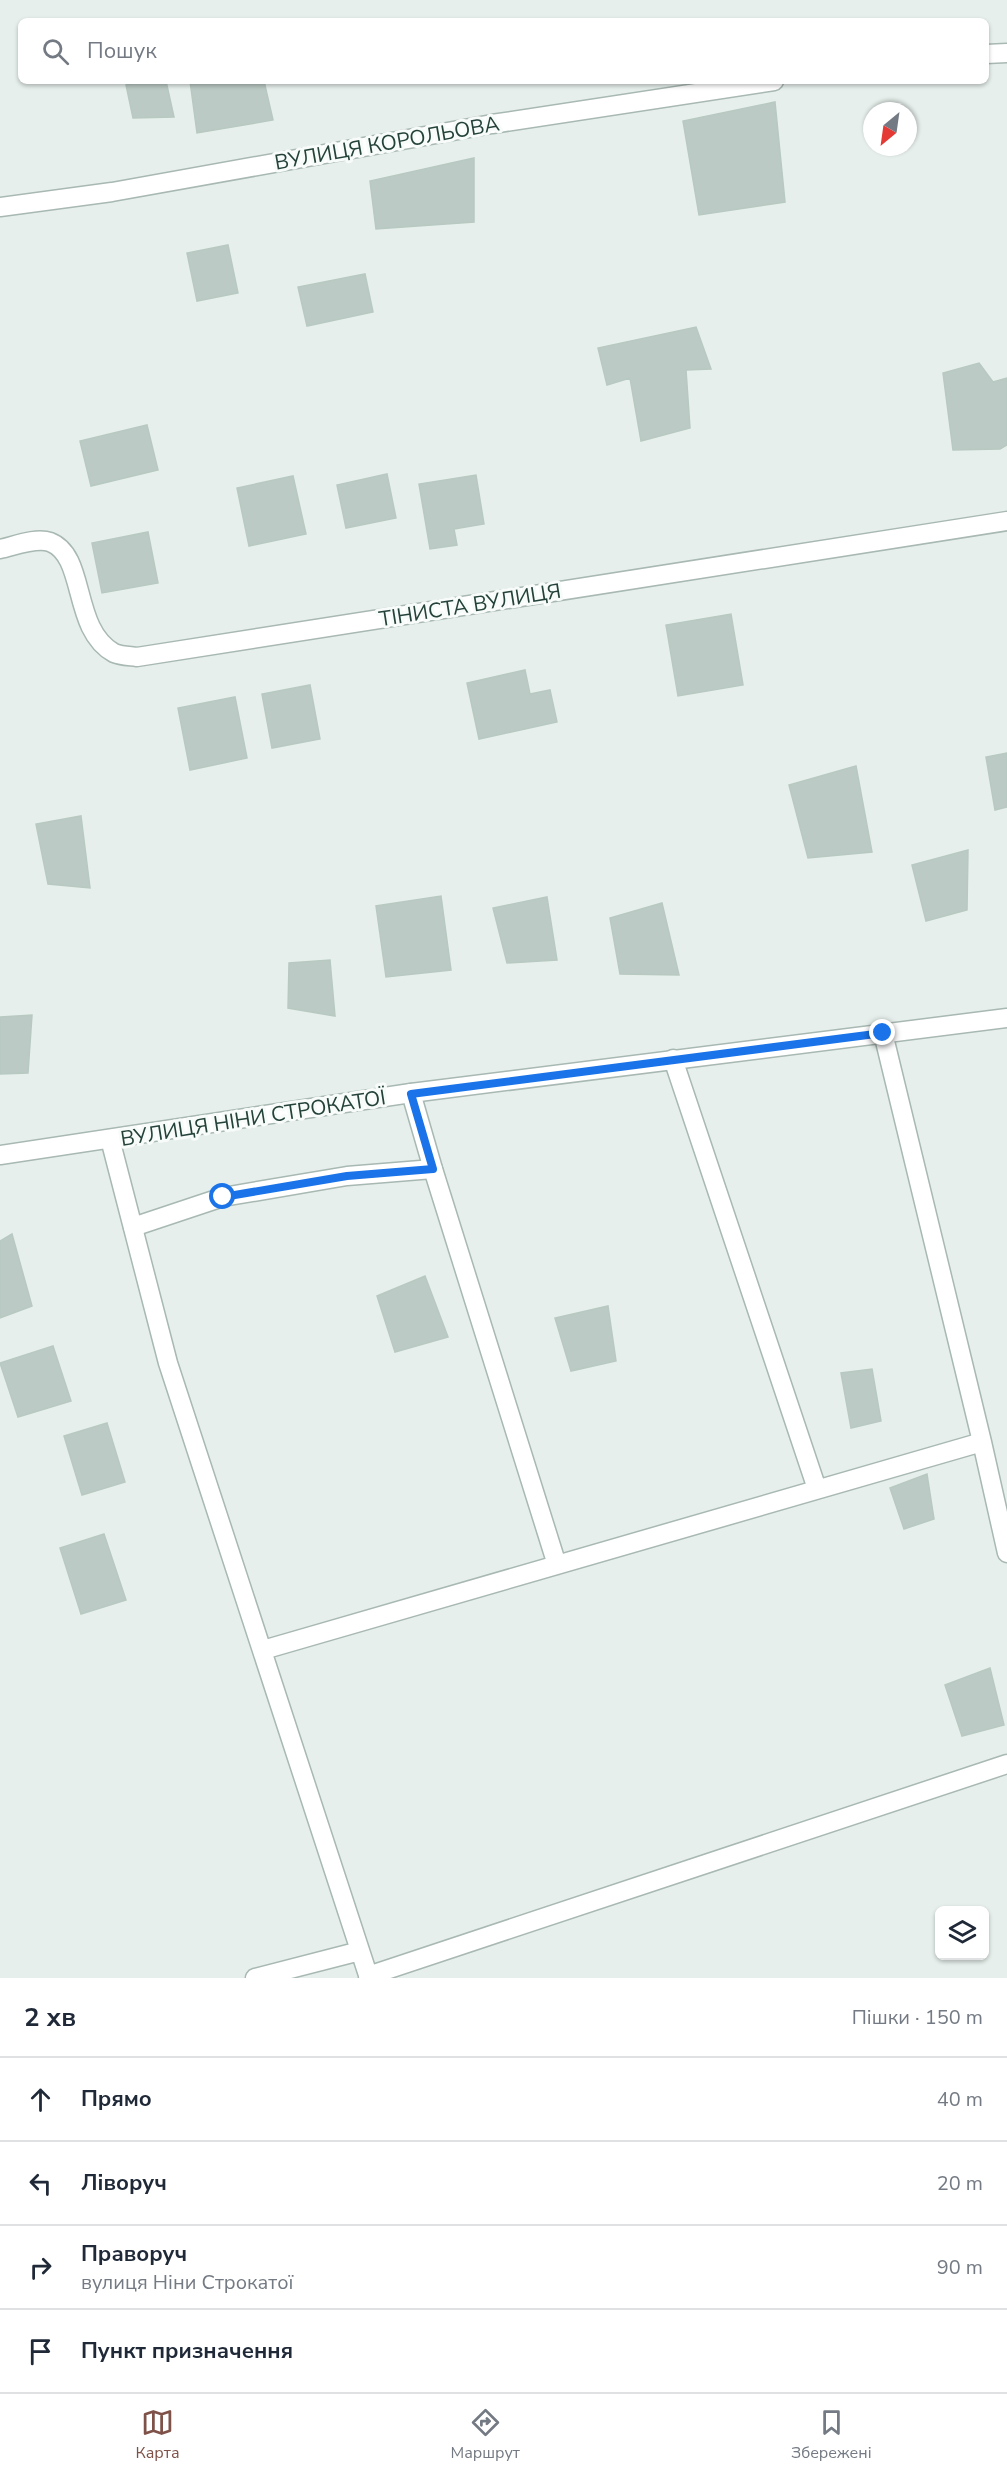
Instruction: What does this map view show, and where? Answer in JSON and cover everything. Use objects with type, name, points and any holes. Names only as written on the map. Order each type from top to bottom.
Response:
[{"type":"street","points":[[989,54],[1007,54]]},
{"type":"street","name":"ВУЛИЦЯ КОРОЛЬОВА","points":[[0,207],[112,192],[492,124],[754,84]]},
{"type":"street","name":"ТІНИСТА ВУЛИЦЯ","points":[[0,549],[29,542],[49,542],[65,553],[73,571],[87,621],[99,642],[116,654],[137,657],[1007,521]]},
{"type":"street","name":"ВУЛИЦЯ НІНИ СТРОКАТОЇ","points":[[0,1155],[411,1094],[1007,1018]]},
{"type":"street","points":[[883,1033],[1007,1554]]},
{"type":"street","points":[[673,1059],[817,1489]]},
{"type":"street","points":[[411,1094],[557,1565]]},
{"type":"street","points":[[110,1139],[168,1363],[369,1977],[1007,1764]]},
{"type":"street","points":[[133,1227],[223,1197],[347,1176],[433,1169]]},
{"type":"street","points":[[262,1650],[982,1442]]},
{"type":"street","points":[[255,1978],[360,1951]]},
{"type":"building","points":[[167,84],[174,117],[133,118],[126,85]]},
{"type":"building","points":[[190,84],[265,84],[273,120],[197,133]]},
{"type":"building","points":[[775,102],[785,202],[699,215],[683,121]]},
{"type":"building","points":[[474,158],[474,222],[376,229],[370,181]]},
{"type":"building","points":[[228,245],[238,293],[197,301],[187,253]]},
{"type":"building","points":[[365,274],[373,312],[307,326],[298,287]]},
{"type":"building","points":[[696,327],[711,369],[686,370],[690,428],[641,441],[630,378],[607,385],[598,348]]},
{"type":"building","points":[[979,363],[993,382],[1007,378],[1007,445],[1000,449],[953,450],[943,373]]},
{"type":"building","points":[[147,425],[158,470],[91,486],[80,441]]},
{"type":"building","points":[[387,474],[396,518],[346,528],[337,485]]},
{"type":"building","points":[[476,475],[484,524],[454,529],[457,545],[430,549],[419,484]]},
{"type":"building","points":[[293,476],[306,534],[249,546],[237,488]]},
{"type":"building","points":[[148,532],[158,583],[102,593],[92,543]]},
{"type":"building","points":[[731,614],[743,685],[678,696],[666,625]]},
{"type":"building","points":[[525,670],[530,694],[550,690],[557,722],[479,739],[467,683]]},
{"type":"building","points":[[310,685],[320,739],[272,748],[262,694]]},
{"type":"building","points":[[235,697],[247,758],[190,770],[178,708]]},
{"type":"building","points":[[1007,753],[1007,807],[995,810],[986,757]]},
{"type":"building","points":[[856,766],[872,852],[808,858],[789,785]]},
{"type":"building","points":[[81,816],[90,888],[48,884],[36,824]]},
{"type":"building","points":[[968,850],[967,910],[926,921],[912,865]]},
{"type":"building","points":[[441,896],[451,970],[386,977],[376,906]]},
{"type":"building","points":[[547,897],[557,960],[507,963],[493,908]]},
{"type":"building","points":[[662,903],[679,975],[620,974],[610,918]]},
{"type":"building","points":[[330,960],[335,1016],[288,1008],[289,963]]},
{"type":"building","points":[[32,1015],[28,1073],[0,1074],[0,1017]]},
{"type":"building","points":[[12,1234],[32,1306],[0,1318],[0,1241]]},
{"type":"building","points":[[425,1276],[448,1337],[395,1352],[377,1296]]},
{"type":"building","points":[[608,1306],[616,1361],[571,1371],[555,1318]]},
{"type":"building","points":[[53,1346],[71,1401],[18,1417],[0,1363]]},
{"type":"building","points":[[872,1369],[881,1421],[851,1428],[841,1373]]},
{"type":"building","points":[[107,1423],[125,1482],[82,1495],[64,1436]]},
{"type":"building","points":[[927,1474],[934,1519],[904,1529],[890,1488]]},
{"type":"building","points":[[104,1534],[126,1600],[81,1614],[60,1548]]},
{"type":"building","points":[[990,1668],[1004,1725],[962,1736],[945,1685]]},
{"type":"route","points":[[223,1197],[347,1176],[433,1169],[411,1094],[883,1033]]}]
